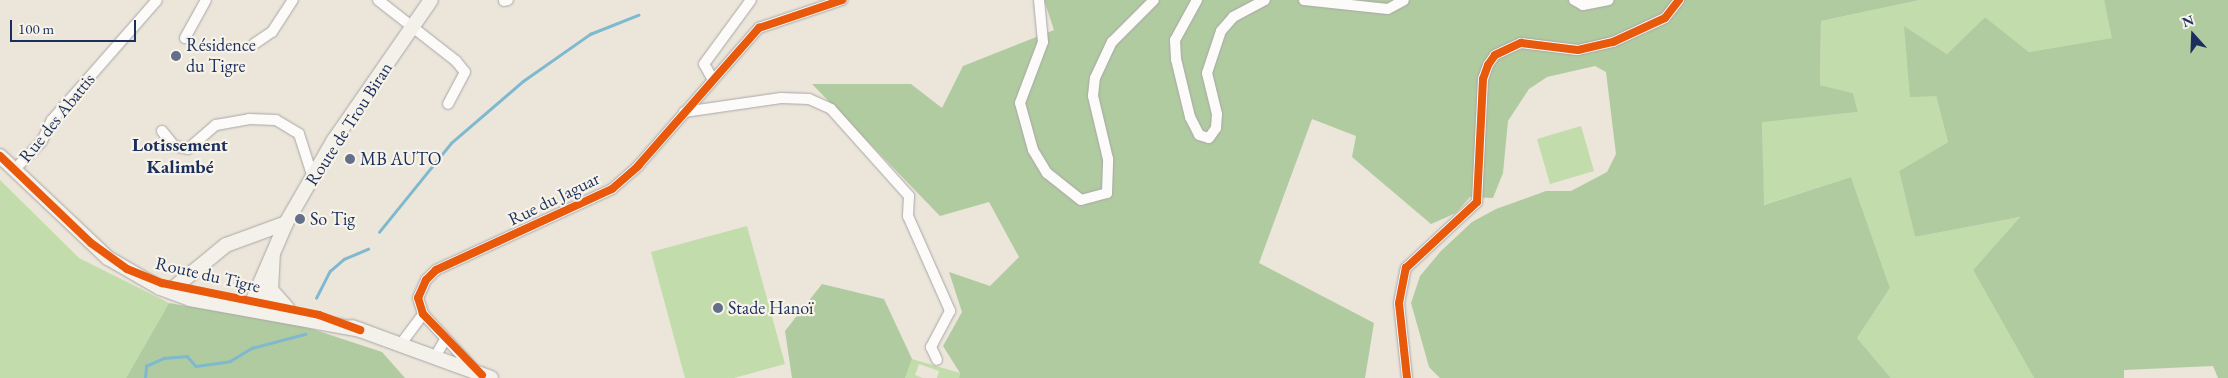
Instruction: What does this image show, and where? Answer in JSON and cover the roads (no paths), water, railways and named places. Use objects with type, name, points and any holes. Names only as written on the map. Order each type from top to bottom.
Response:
[{"type":"main road","name":"Route de Trou Biran","points":[[250,305],[286,223],[313,178],[432,0]]},
{"type":"main road","name":"Route du Tigre","points":[[0,156],[16,168],[91,243],[127,269],[190,299],[250,305]]},
{"type":"main road","points":[[176,286],[226,246],[286,223]]},
{"type":"main road","name":"Route de Trou Biran","points":[[264,308],[271,290],[274,252]]},
{"type":"main road","name":"Route du Tigre","points":[[127,269],[176,286],[360,330]]},
{"type":"main road","points":[[271,290],[287,308]]},
{"type":"main road","name":"Route du Tigre","points":[[264,308],[287,308],[360,330],[486,377]]},
{"type":"street","name":"Rue des Abattis","points":[[16,168],[42,141],[52,120],[156,0]]},
{"type":"street","points":[[185,38],[206,0]]},
{"type":"street","points":[[254,44],[272,32],[293,0]]},
{"type":"street","points":[[378,0],[414,26],[465,72],[448,104]]},
{"type":"street","points":[[713,80],[704,64],[752,0]]},
{"type":"street","name":"Rue du Jaguar","points":[[423,314],[418,298],[436,270],[612,189],[638,166],[763,25],[842,0]]},
{"type":"street","points":[[1039,0],[1043,42],[1020,103],[1033,150],[1047,173],[1081,200],[1107,193],[1109,177],[1093,96],[1095,78],[1112,42],[1154,0]]},
{"type":"street","points":[[1197,0],[1175,40],[1176,59],[1190,117],[1200,135],[1209,138],[1216,128],[1217,114],[1207,73],[1221,30],[1233,17],[1265,0]]},
{"type":"street","points":[[1304,0],[1388,9],[1404,0]]},
{"type":"street","points":[[1574,0],[1595,5],[1609,0]]},
{"type":"street","points":[[1407,378],[1399,303],[1406,268],[1477,202],[1483,80],[1488,65],[1495,55],[1521,43],[1578,50],[1613,42],[1665,18],[1679,0]]},
{"type":"street","points":[[684,112],[781,98],[809,99],[831,109],[910,196],[908,216],[950,311],[931,346],[937,360]]},
{"type":"street","points":[[162,131],[174,146],[188,149],[216,125],[249,119],[276,120],[299,134],[313,178]]},
{"type":"street","points":[[400,345],[423,314],[445,340],[486,377]]},
{"type":"street","points":[[435,358],[445,340]]},
{"type":"waterway","points":[[379,232],[451,143],[523,81],[590,34],[638,15]]},
{"type":"waterway","points":[[316,298],[330,271],[344,259],[368,249]]},
{"type":"waterway","points":[[145,378],[146,366],[164,358],[187,356],[196,366],[230,361],[252,348],[305,334]]},
{"type":"place","name":"Résidence du Tigre","points":[[176,56]]},
{"type":"place","name":"MB AUTO","points":[[350,159]]},
{"type":"place","name":"So Tig","points":[[300,219]]},
{"type":"place","name":"Stade Hanoï","points":[[718,308]]},
{"type":"district","name":"Lotissement Kalimbé","points":[[180,156]]}]
